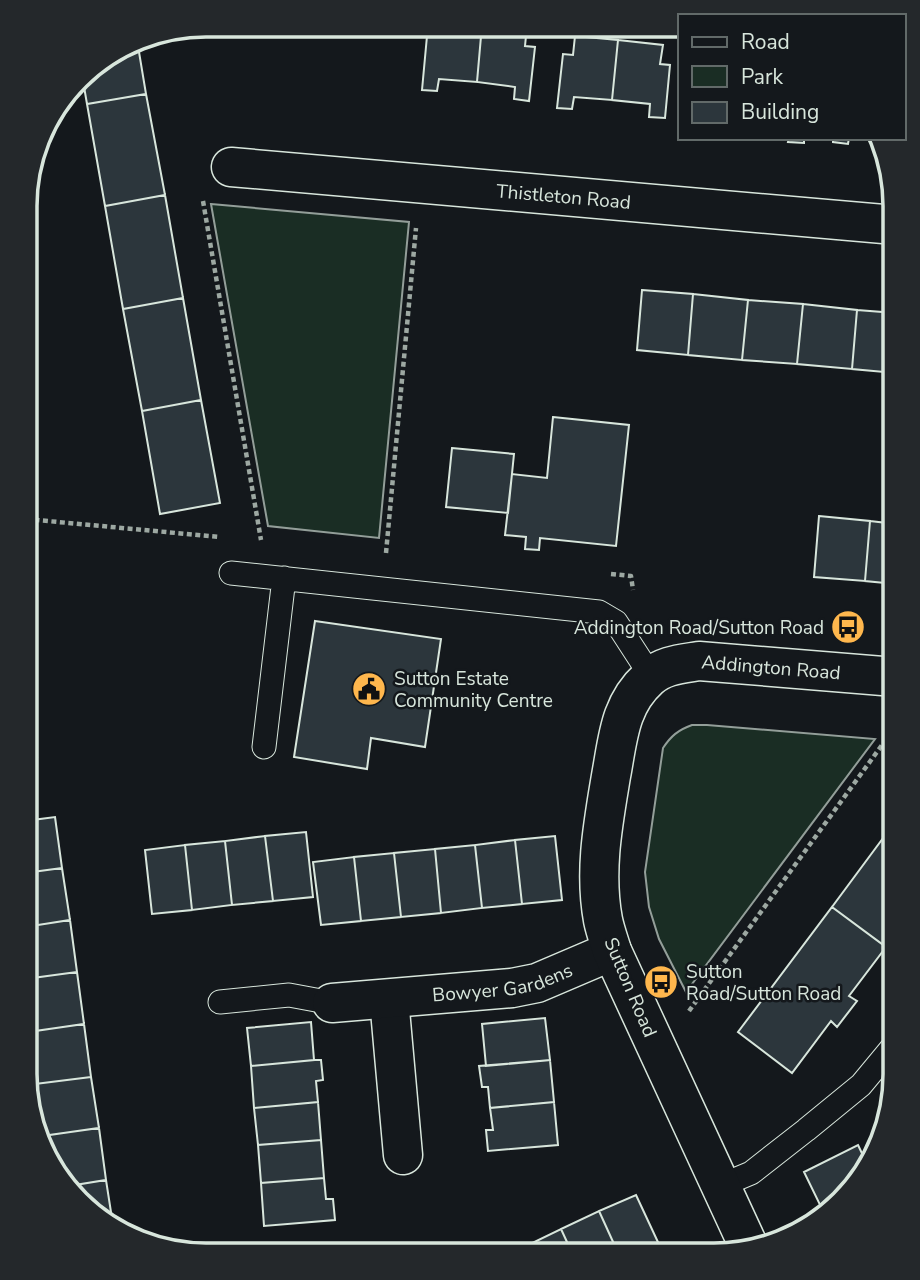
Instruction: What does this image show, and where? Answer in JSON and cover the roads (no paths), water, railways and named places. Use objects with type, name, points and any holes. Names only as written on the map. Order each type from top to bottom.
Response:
[{"type":"street","name":"Thistleton Road","points":[[231,167],[883,224]]},
{"type":"street","name":"Addington Road","points":[[651,676],[671,665],[699,661],[883,676]]},
{"type":"street","name":"Sutton Road","points":[[651,676],[633,696],[621,721],[601,835],[599,865],[603,920],[611,951],[746,1240]]},
{"type":"street","name":"Bowyer Gardens","points":[[332,1003],[512,988],[537,983],[611,951]]},
{"type":"street","points":[[389,999],[403,1155]]},
{"type":"lane","points":[[231,573],[599,612],[616,622],[651,676]]},
{"type":"lane","points":[[264,747],[284,578]]},
{"type":"lane","name":"Bowyer Gardens","points":[[220,1002],[289,995],[332,1003]]},
{"type":"lane","points":[[720,1186],[751,1173],[806,1130],[861,1085],[883,1058]]},
{"type":"place","name":"Addington Road/Sutton Road","points":[[848,627]]},
{"type":"place","name":"Sutton Estate Community Centre","points":[[369,689]]},
{"type":"place","name":"Sutton Road/Sutton Road","points":[[661,982]]}]
